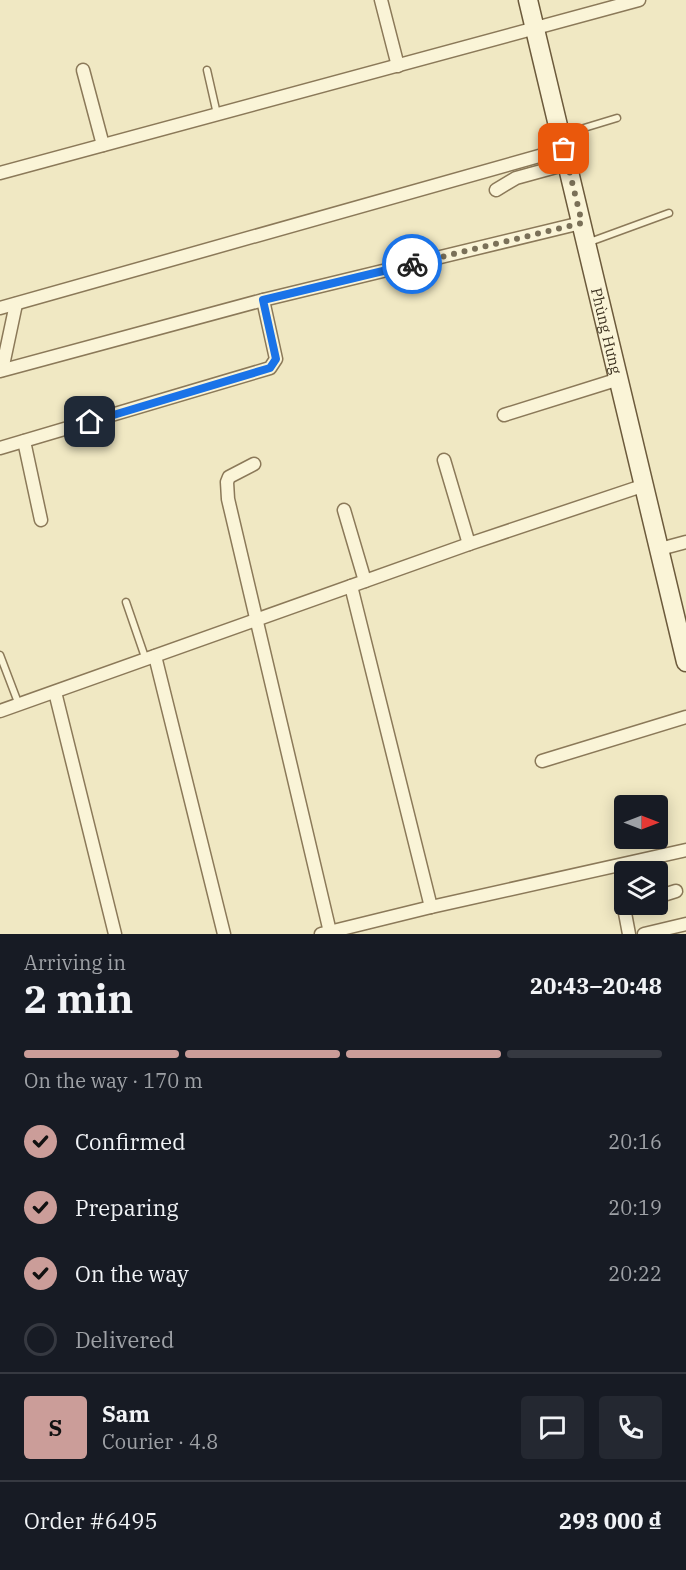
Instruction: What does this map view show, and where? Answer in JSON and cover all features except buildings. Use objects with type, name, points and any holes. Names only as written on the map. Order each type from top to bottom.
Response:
[{"type":"main road","name":"Phùng Hưng","points":[[528,0],[660,549],[683,633],[686,662]]},
{"type":"street","points":[[381,0],[398,66]]},
{"type":"street","points":[[0,172],[639,0]]},
{"type":"street","points":[[83,70],[103,145]]},
{"type":"street","points":[[496,190],[564,149]]},
{"type":"street","points":[[0,308],[564,149]]},
{"type":"street","points":[[16,304],[1,370],[263,300],[582,223]]},
{"type":"street","points":[[0,448],[270,368],[276,359],[263,300]]},
{"type":"street","points":[[504,415],[619,379]]},
{"type":"street","points":[[24,441],[41,520]]},
{"type":"street","points":[[444,460],[469,544]]},
{"type":"street","points":[[254,464],[230,476],[227,482],[228,499],[325,933],[686,850]]},
{"type":"street","points":[[0,711],[469,544],[645,486]]},
{"type":"street","points":[[345,510],[365,581]]},
{"type":"street","points":[[660,549],[686,542]]},
{"type":"street","points":[[351,586],[431,907]]},
{"type":"street","points":[[151,658],[224,934]]},
{"type":"street","points":[[55,692],[115,934]]},
{"type":"street","points":[[542,761],[686,717]]},
{"type":"street","points":[[668,894],[676,891]]},
{"type":"street","points":[[625,915],[630,934]]},
{"type":"street","points":[[644,934],[686,924]]},
{"type":"lane","points":[[207,70],[217,114]]},
{"type":"lane","points":[[564,149],[617,118]]},
{"type":"lane","points":[[586,243],[669,213]]},
{"type":"lane","points":[[126,602],[151,658]]},
{"type":"lane","points":[[0,655],[19,705]]},
{"type":"way so far","points":[[412,264],[582,223],[564,149]]},
{"type":"route","points":[[90,422],[270,368],[276,359],[263,300],[412,264]]}]
